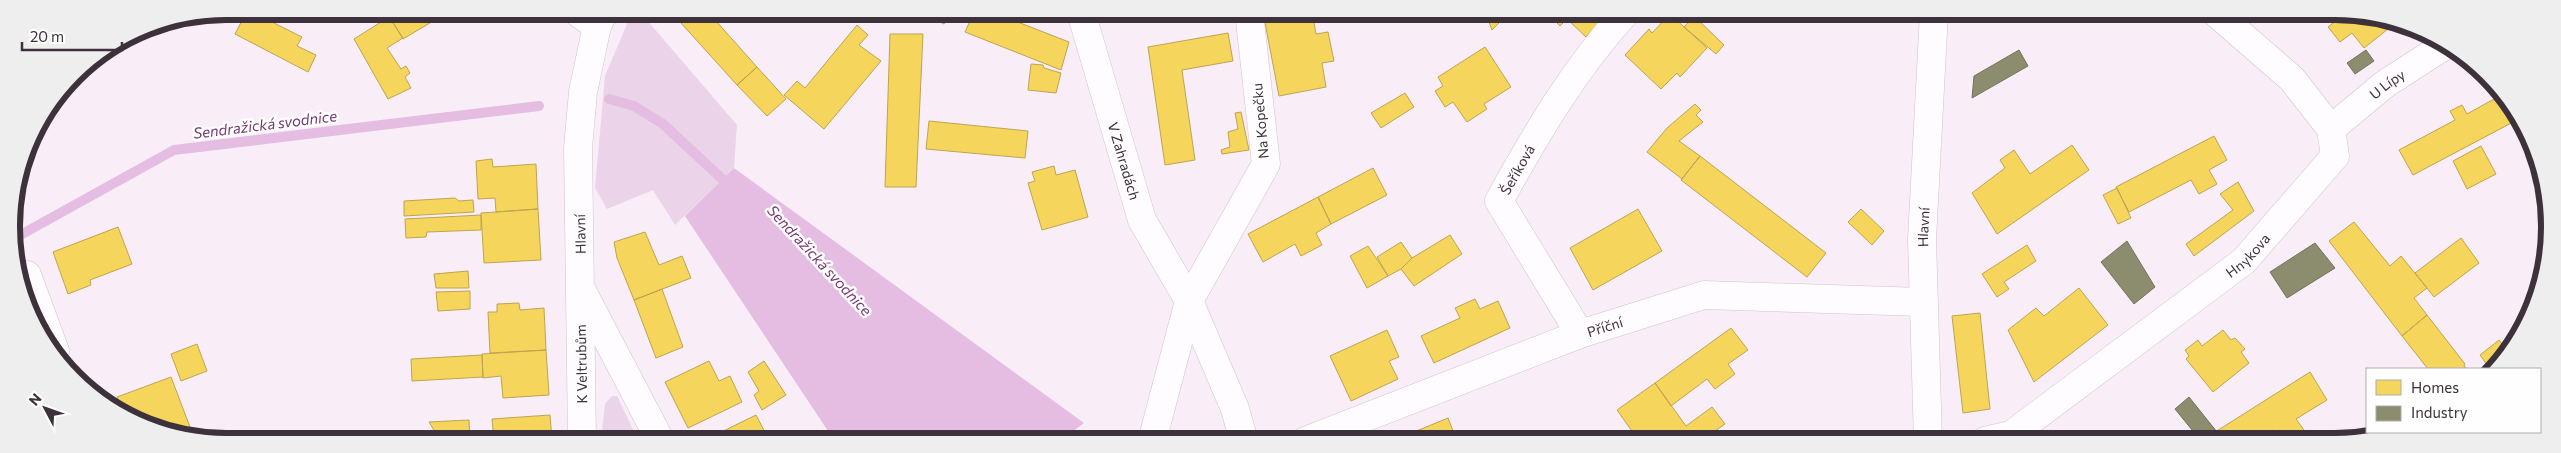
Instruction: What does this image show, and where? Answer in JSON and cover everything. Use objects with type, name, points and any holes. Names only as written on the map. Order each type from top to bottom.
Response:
[{"type":"street","name":"Hlavní","points":[[592,20],[578,148],[581,287],[656,433]]},
{"type":"street","name":"V Zahradách","points":[[1082,20],[1142,220],[1189,301],[1235,409],[1242,433]]},
{"type":"street","name":"Na Kopečku","points":[[1189,301],[1266,164],[1250,20]]},
{"type":"street","name":"Šeříková","points":[[1580,334],[1500,201],[1541,125],[1605,35],[1619,20]]},
{"type":"street","name":"Hlavní","points":[[1928,433],[1922,302],[1922,239],[1934,20]]},
{"type":"street","name":"Hnykova","points":[[2014,433],[2244,261],[2335,156],[2331,129],[2292,79],[2224,20]]},
{"type":"street","name":"U Lípy","points":[[2331,129],[2385,84],[2439,49]]},
{"type":"street","points":[[27,275],[46,327]]},
{"type":"street","name":"K Veltrubům","points":[[581,287],[582,433]]},
{"type":"street","name":"Příční","points":[[1326,433],[1580,334],[1704,295],[1922,302]]},
{"type":"street","points":[[1154,433],[1189,301]]},
{"type":"shaded area","points":[[629,20],[647,20],[737,125],[734,168],[675,225],[653,190],[607,209],[595,188],[605,76]]},
{"type":"shaded area","points":[[612,396],[617,396],[635,433],[602,433],[605,404]]},
{"type":"water","points":[[734,168],[1084,423],[1070,433],[829,433],[685,216]]},
{"type":"building: Homes","points":[[242,20],[273,20],[272,22],[302,37],[297,46],[316,55],[308,72],[235,34]]},
{"type":"building: Homes","points":[[384,20],[391,20],[403,38],[387,48],[401,69],[406,66],[410,73],[405,77],[411,88],[388,99],[354,39]]},
{"type":"building: Homes","points":[[391,20],[435,20],[403,39]]},
{"type":"building: Homes","points":[[678,20],[715,20],[757,67],[737,85]]},
{"type":"building: Homes","points":[[936,20],[946,20],[944,24]]},
{"type":"building: Homes","points":[[970,20],[1013,20],[1069,42],[1061,70],[965,32]]},
{"type":"building: Homes","points":[[1265,20],[1313,20],[1316,34],[1328,32],[1334,61],[1322,63],[1326,87],[1279,96]]},
{"type":"building: Homes","points":[[1488,20],[1502,20],[1492,30]]},
{"type":"building: Homes","points":[[1554,20],[1566,20],[1560,26]]},
{"type":"building: Homes","points":[[1568,20],[1601,20],[1586,37]]},
{"type":"building: Homes","points":[[1664,20],[1677,20],[1707,48],[1680,77],[1677,73],[1661,89],[1625,55],[1649,29],[1652,33]]},
{"type":"building: Homes","points":[[1690,20],[1698,20],[1724,45],[1716,54],[1684,27]]},
{"type":"building: Homes","points":[[2337,20],[2348,20],[2375,24],[2386,27],[2388,29],[2364,48],[2352,33],[2340,42],[2328,27]]},
{"type":"building: Homes","points":[[857,25],[868,35],[859,45],[881,61],[824,129],[784,95],[797,81],[805,88]]},
{"type":"building: Homes","points":[[1228,33],[1233,61],[1182,70],[1195,160],[1165,165],[1148,47]]},
{"type":"building: Homes","points":[[890,34],[923,34],[916,187],[885,187]]},
{"type":"building: Homes","points":[[1485,47],[1511,87],[1484,104],[1487,109],[1467,122],[1453,102],[1445,107],[1435,91],[1443,86],[1438,77]]},
{"type":"building: Homes","points":[[1031,64],[1043,65],[1044,68],[1061,73],[1056,93],[1028,90]]},
{"type":"building: Homes","points":[[757,67],[786,99],[767,116],[737,85]]},
{"type":"building: Homes","points":[[1405,93],[1414,107],[1381,128],[1371,113]]},
{"type":"building: Homes","points":[[2496,98],[2513,122],[2413,175],[2399,150],[2455,120],[2450,111],[2462,105],[2467,114]]},
{"type":"building: Homes","points":[[1695,104],[1701,110],[1696,115],[1703,122],[1679,141],[1700,156],[1682,179],[1647,152],[1667,128]]},
{"type":"building: Homes","points":[[1241,112],[1249,150],[1222,154],[1221,150],[1230,147],[1228,132],[1238,129],[1235,113]]},
{"type":"building: Homes","points":[[929,121],[1028,131],[1025,158],[926,149]]},
{"type":"building: Homes","points":[[2214,136],[2227,160],[2209,170],[2217,184],[2199,194],[2191,180],[2129,212],[2116,187]]},
{"type":"building: Homes","points":[[2072,145],[2089,170],[1997,234],[1972,193],[2005,168],[2000,160],[2014,150],[2030,174]]},
{"type":"building: Homes","points":[[2481,146],[2496,174],[2467,189],[2453,161]]},
{"type":"building: Homes","points":[[1700,156],[1826,253],[1807,277],[1681,180]]},
{"type":"building: Homes","points":[[492,159],[493,167],[536,164],[538,209],[496,212],[495,198],[478,199],[476,161]]},
{"type":"building: Homes","points":[[1054,166],[1056,175],[1075,170],[1088,217],[1042,230],[1028,183],[1035,181],[1032,172]]},
{"type":"building: Homes","points":[[1373,168],[1387,195],[1331,224],[1318,197]]},
{"type":"building: Homes","points":[[2238,182],[2254,211],[2194,256],[2186,244],[2233,210],[2220,194]]},
{"type":"building: Homes","points":[[2117,188],[2131,218],[2118,224],[2103,195]]},
{"type":"building: Homes","points":[[1318,197],[1331,224],[1316,233],[1322,245],[1301,256],[1295,244],[1263,262],[1248,234]]},
{"type":"building: Homes","points":[[455,198],[459,201],[473,200],[474,212],[404,216],[404,201]]},
{"type":"building: Homes","points":[[538,209],[541,260],[484,263],[481,213]]},
{"type":"building: Homes","points":[[1638,209],[1662,251],[1593,290],[1570,248]]},
{"type":"building: Homes","points":[[1861,209],[1884,231],[1872,245],[1848,222]]},
{"type":"building: Homes","points":[[481,215],[481,230],[427,232],[426,237],[406,238],[405,219]]},
{"type":"building: Homes","points":[[2354,222],[2390,266],[2401,256],[2427,288],[2414,298],[2427,315],[2402,336],[2329,241]]},
{"type":"building: Homes","points":[[118,227],[132,264],[90,280],[91,285],[68,294],[53,252]]},
{"type":"building: Homes","points":[[645,232],[659,265],[682,256],[691,278],[634,300],[617,258],[614,242]]},
{"type":"building: Homes","points":[[1450,235],[1462,254],[1414,286],[1401,269],[1412,258]]},
{"type":"building: Homes","points":[[2461,238],[2479,263],[2434,297],[2415,273]]},
{"type":"building: Homes","points":[[1401,242],[1412,258],[1401,269],[1388,276],[1377,257]]},
{"type":"building: Homes","points":[[2027,245],[2036,261],[2004,282],[2009,289],[1997,297],[1982,274]]},
{"type":"building: Homes","points":[[1368,246],[1388,276],[1367,288],[1350,256]]},
{"type":"building: Homes","points":[[468,271],[469,288],[436,288],[434,274]]},
{"type":"building: Homes","points":[[2079,288],[2108,325],[2034,382],[2008,330],[2036,308],[2044,316]]},
{"type":"building: Homes","points":[[662,289],[683,347],[656,358],[634,300]]},
{"type":"building: Homes","points":[[470,291],[470,309],[438,311],[436,292]]},
{"type":"building: Homes","points":[[1475,299],[1480,309],[1498,301],[1510,328],[1434,363],[1421,336],[1460,318],[1455,308]]},
{"type":"building: Homes","points":[[519,303],[520,310],[544,308],[546,350],[490,353],[488,312],[497,312],[497,304]]},
{"type":"building: Homes","points":[[1980,313],[1990,409],[1963,413],[1952,316]]},
{"type":"building: Homes","points":[[2427,315],[2465,364],[2466,368],[2427,368],[2402,336]]},
{"type":"building: Homes","points":[[1731,328],[1748,350],[1728,364],[1735,374],[1715,389],[1707,379],[1671,406],[1655,383]]},
{"type":"building: Homes","points":[[1387,330],[1399,357],[1389,361],[1398,379],[1351,401],[1330,356]]},
{"type":"building: Homes","points":[[2223,330],[2231,340],[2235,338],[2245,349],[2241,352],[2249,363],[2213,392],[2186,359],[2189,356],[2185,350],[2198,340],[2202,346]]},
{"type":"building: Homes","points":[[2499,340],[2503,345],[2488,366],[2480,355]]},
{"type":"building: Homes","points":[[197,344],[207,371],[181,381],[171,354]]},
{"type":"building: Homes","points":[[546,350],[549,395],[503,398],[501,376],[483,378],[482,354]]},
{"type":"building: Homes","points":[[482,355],[483,377],[412,381],[411,359]]},
{"type":"building: Homes","points":[[709,361],[719,381],[730,376],[742,402],[688,428],[665,382]]},
{"type":"building: Homes","points":[[764,361],[786,395],[762,410],[754,395],[759,391],[748,372]]},
{"type":"building: Homes","points":[[2310,372],[2327,400],[2296,419],[2304,430],[2299,433],[2282,433],[2280,430],[2274,433],[2214,433]]},
{"type":"building: Homes","points":[[171,377],[191,430],[160,422],[135,412],[119,403],[117,397]]},
{"type":"building: Homes","points":[[1655,383],[1686,426],[1712,407],[1725,424],[1712,433],[1633,433],[1617,410]]},
{"type":"building: Homes","points":[[550,415],[551,433],[493,433],[492,419]]},
{"type":"building: Homes","points":[[756,415],[765,433],[719,433]]},
{"type":"building: Homes","points":[[1448,418],[1454,433],[1411,433]]},
{"type":"building: Homes","points":[[469,420],[470,433],[436,433],[429,422]]},
{"type":"building: Industry","points":[[2019,50],[2028,66],[1972,98],[1974,76]]},
{"type":"building: Industry","points":[[2366,50],[2374,61],[2355,74],[2347,63]]},
{"type":"building: Industry","points":[[2127,241],[2155,287],[2134,304],[2101,262]]},
{"type":"building: Industry","points":[[2315,243],[2335,268],[2287,298],[2270,272]]},
{"type":"building: Industry","points":[[2189,397],[2217,432],[2194,433],[2175,409]]},
{"type":"waterway","name":"Sendražická svodnice","points":[[609,99],[634,106],[663,124],[733,189]]},
{"type":"waterway","name":"Sendražická svodnice","points":[[20,235],[174,150],[539,106]]}]
